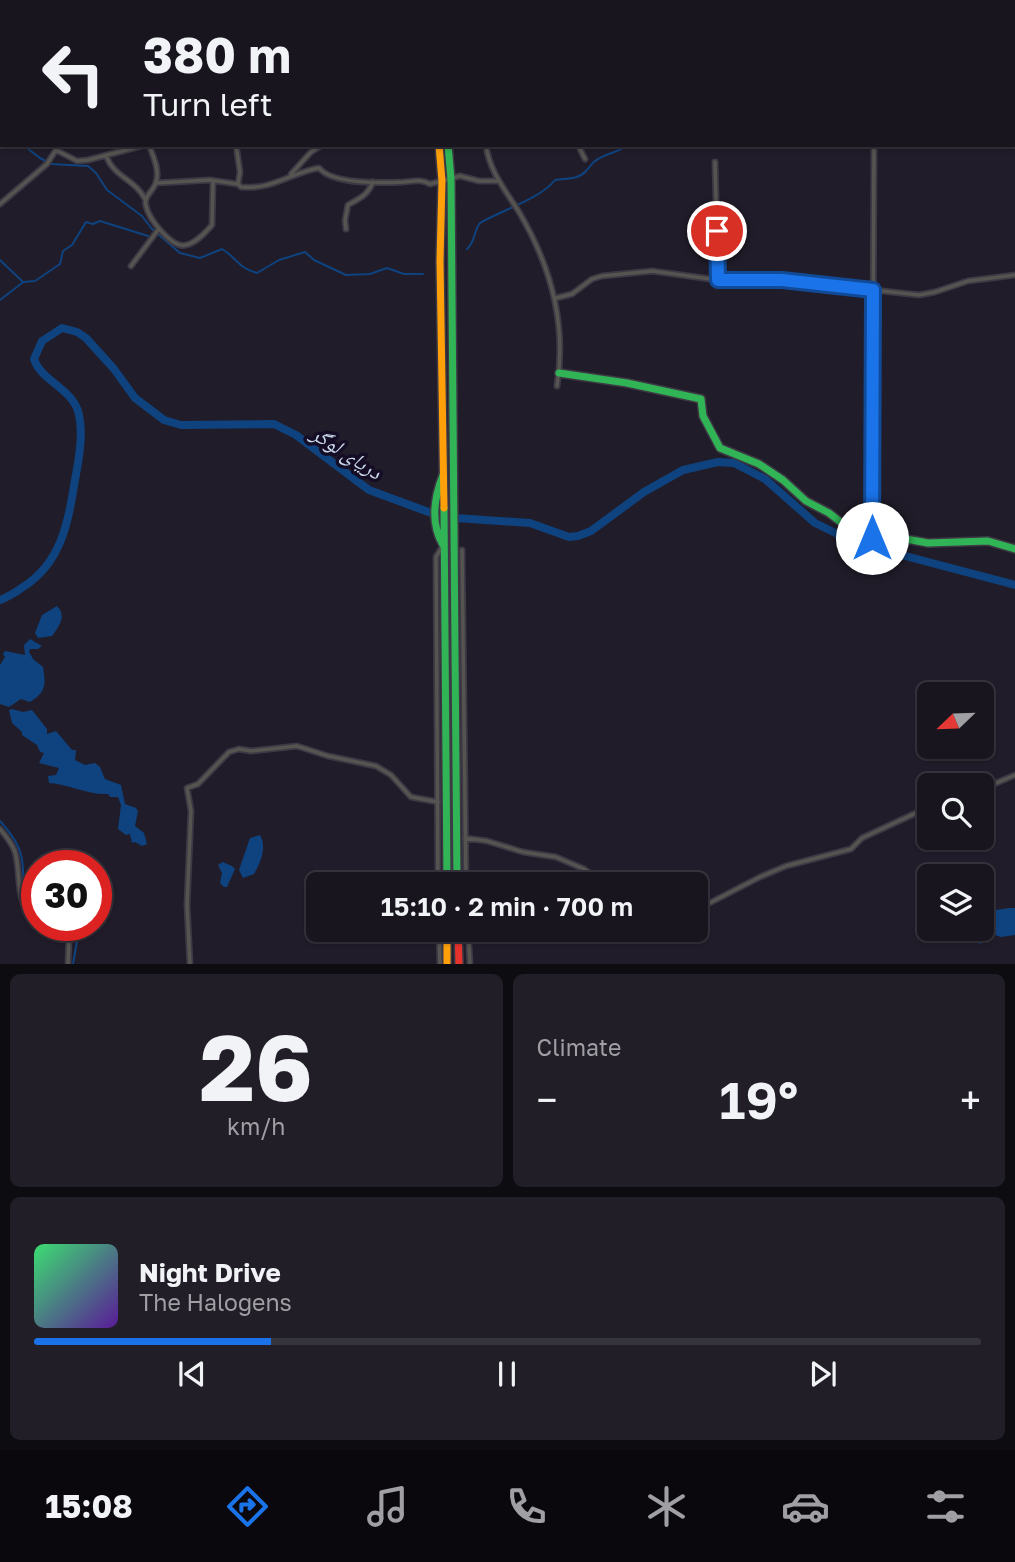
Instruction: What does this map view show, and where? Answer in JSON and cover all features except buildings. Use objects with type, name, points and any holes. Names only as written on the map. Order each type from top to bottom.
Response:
[{"type":"main road","points":[[439,147],[447,180],[440,274],[442,449],[448,516],[454,526],[457,872]]},
{"type":"main road","points":[[447,872],[443,545],[448,516],[448,147]]},
{"type":"main road","points":[[559,373],[628,383],[701,400],[706,423],[720,448],[759,464],[783,480],[806,501],[829,513],[852,531],[872,538],[889,536],[928,543],[988,541],[1015,549]]},
{"type":"main road","points":[[443,545],[435,534],[434,525],[438,488],[445,471]]},
{"type":"main road","points":[[447,835],[456,834]]},
{"type":"main road","points":[[447,942],[447,964]]},
{"type":"main road","points":[[458,942],[459,964]]},
{"type":"street","points":[[0,204],[49,162],[58,148],[77,161],[139,147]]},
{"type":"street","points":[[145,199],[156,183],[157,167],[148,147]]},
{"type":"street","points":[[236,147],[240,172],[238,184]]},
{"type":"street","points":[[290,176],[319,147]]},
{"type":"street","points":[[487,147],[498,181],[531,233],[556,298],[562,340],[557,386]]},
{"type":"street","points":[[579,147],[585,159]]},
{"type":"street","points":[[872,538],[874,147]]},
{"type":"street","points":[[106,155],[115,171],[139,188],[157,232],[184,246],[200,238],[212,225],[213,182]]},
{"type":"street","points":[[715,162],[718,280]]},
{"type":"street","points":[[156,183],[210,180],[238,184],[241,187],[267,187],[290,176],[319,168],[334,178],[373,182],[421,180],[430,184],[460,176],[479,181],[498,181]]},
{"type":"street","points":[[346,229],[348,205],[362,199],[373,182]]},
{"type":"street","points":[[131,266],[157,232]]},
{"type":"street","points":[[556,298],[572,294],[592,279],[602,276],[666,271],[718,280],[782,280],[919,295],[968,281],[1015,275]]},
{"type":"street","points":[[438,872],[436,557],[443,545]]},
{"type":"street","points":[[462,550],[466,872]]},
{"type":"street","points":[[190,964],[187,905],[191,811],[187,788],[198,784],[229,752],[297,746],[328,757],[376,766],[391,775],[411,797],[438,802]]},
{"type":"street","points":[[994,784],[1015,775]]},
{"type":"street","points":[[708,904],[786,866],[851,849],[862,838],[917,813]]},
{"type":"street","points":[[0,829],[15,852],[21,894]]},
{"type":"street","points":[[465,838],[556,857],[588,872]]},
{"type":"street","points":[[68,964],[69,941]]},
{"type":"street","points":[[439,942],[440,964]]},
{"type":"street","points":[[468,942],[470,964]]},
{"type":"water","points":[[57,606],[62,617],[57,628],[52,636],[38,638],[35,633],[42,615]]},
{"type":"water","points":[[30,639],[42,646],[30,649],[29,652],[43,667],[42,691],[30,702],[21,699],[9,707],[0,704],[0,665],[5,657],[3,654],[5,651],[25,655],[24,645]]},
{"type":"water","points":[[9,710],[23,712],[32,710],[47,729],[47,734],[56,731],[72,750],[76,750],[75,760],[85,765],[95,763],[100,767],[105,779],[121,785],[125,804],[138,811],[135,826],[144,833],[147,844],[142,846],[132,843],[130,834],[126,835],[118,829],[121,805],[118,797],[49,783],[48,776],[56,775],[59,768],[39,763],[44,753],[12,723]]},
{"type":"water","points":[[260,835],[263,849],[259,865],[254,874],[243,878],[239,870],[250,838]]},
{"type":"water","points":[[223,862],[235,869],[227,887],[220,883],[222,873],[218,865]]},
{"type":"water","points":[[1015,908],[1015,935],[994,936],[994,910]]},
{"type":"waterway","points":[[26,147],[51,164],[88,166],[107,190],[142,216],[152,229],[180,253],[200,258],[222,249],[242,266],[257,273],[279,260],[305,252],[314,260],[346,275],[370,274],[387,268],[404,274],[423,274]]},
{"type":"waterway","points":[[467,249],[480,223],[530,199],[555,180],[579,176],[596,160],[624,147]]},
{"type":"waterway","points":[[0,260],[23,282],[35,281],[60,264],[63,251],[72,245],[86,222],[93,224],[100,221],[148,236]]},
{"type":"waterway","points":[[0,300],[22,283]]},
{"type":"waterway","name":"دریای لوگر","points":[[0,600],[23,587],[47,566],[66,526],[80,446],[78,411],[69,396],[43,373],[34,359],[42,341],[62,328],[86,338],[135,398],[164,420],[181,425],[274,424],[296,435],[369,490],[442,517],[530,523],[569,537],[578,536],[591,531],[644,492],[683,470],[718,462],[734,463],[765,479],[815,523],[856,543],[1015,585]]},
{"type":"waterway","points":[[0,821],[13,837],[21,854]]},
{"type":"waterway","points":[[73,964],[77,941]]},
{"type":"traffic: fast","points":[[448,147],[451,179],[457,872]]},
{"type":"traffic: fast","points":[[559,373],[627,383],[701,399],[703,416],[720,448],[759,464],[783,480],[806,501],[829,513],[852,531],[872,538],[889,536],[928,543],[988,541],[1015,549]]},
{"type":"traffic: fast","points":[[443,475],[435,510],[436,528],[443,545]]},
{"type":"traffic: fast","points":[[444,508],[447,872]]},
{"type":"traffic: slow","points":[[439,147],[442,181],[440,261],[444,508]]},
{"type":"traffic: slow","points":[[447,942],[447,964]]},
{"type":"traffic: jam","points":[[458,942],[459,964]]},
{"type":"route","points":[[717,231],[718,280],[782,280],[873,290],[872,538]]}]
